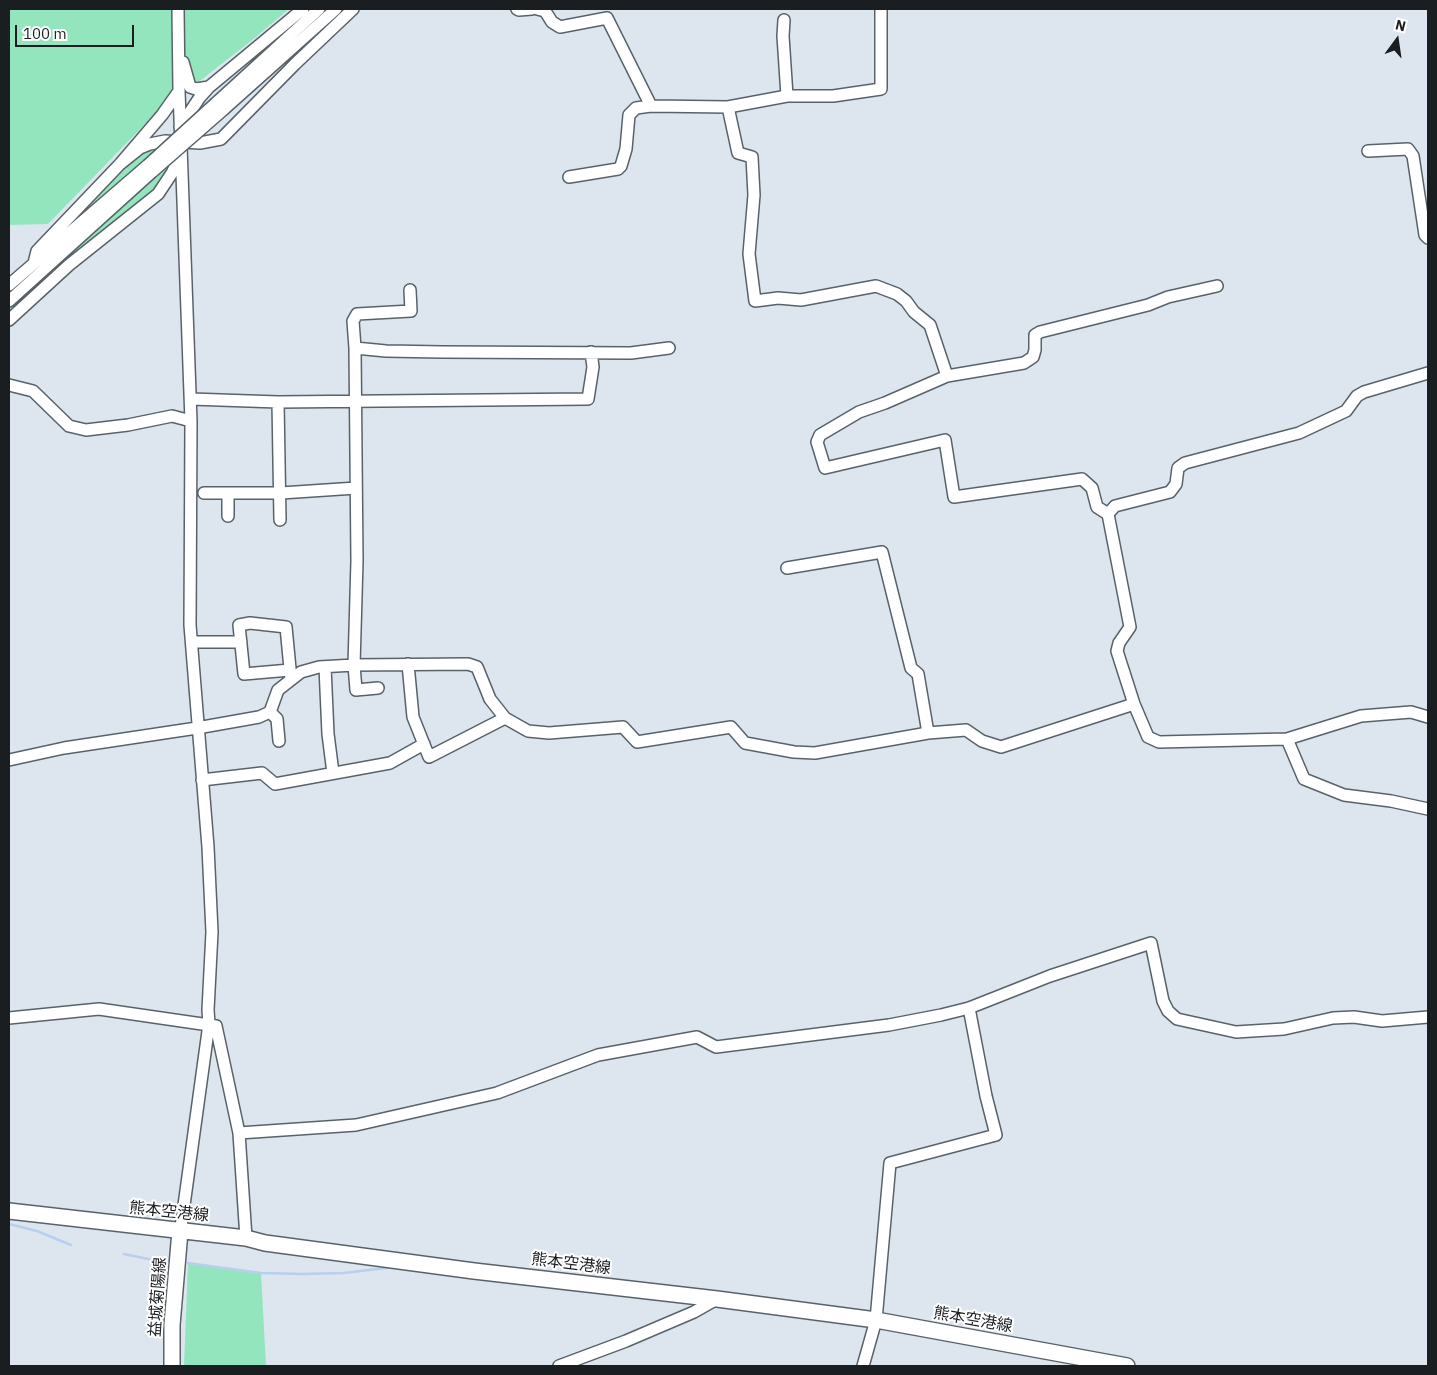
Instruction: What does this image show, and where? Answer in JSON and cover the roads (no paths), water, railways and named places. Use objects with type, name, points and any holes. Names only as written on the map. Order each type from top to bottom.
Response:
[{"type":"main road","name":"熊本空港線","points":[[9,1211],[180,1229],[246,1238],[265,1243],[876,1320],[1127,1366]]},
{"type":"main road","name":"益城菊陽線","points":[[172,1366],[172,1325],[180,1229]]},
{"type":"street","points":[[178,9],[180,127],[191,400],[192,642],[197,728],[208,847],[212,932],[209,1024],[180,1229]]},
{"type":"street","points":[[180,127],[209,87],[303,9]]},
{"type":"street","points":[[220,106],[320,9]]},
{"type":"street","points":[[9,301],[150,168],[220,106],[336,9]]},
{"type":"street","points":[[120,164],[140,148],[150,144],[165,141],[181,148],[221,139],[353,9]]},
{"type":"street","points":[[517,9],[532,9]]},
{"type":"street","points":[[537,9],[545,11],[552,22],[560,27],[607,18],[651,106]]},
{"type":"street","points":[[568,177],[618,169],[621,166],[626,149],[629,115],[636,108],[651,106],[728,107],[787,96],[833,96],[881,89],[881,9]]},
{"type":"street","points":[[784,20],[783,36],[787,96]]},
{"type":"street","points":[[178,49],[190,87],[196,89],[209,87]]},
{"type":"street","points":[[34,263],[37,252],[120,164],[162,116],[179,91]]},
{"type":"street","points":[[728,107],[738,153],[752,157],[754,195],[749,254],[755,301],[778,298],[801,300],[876,286],[897,294],[930,325],[946,376]]},
{"type":"street","points":[[9,320],[69,265],[158,194],[172,173],[181,148]]},
{"type":"street","points":[[1368,151],[1408,149],[1413,156],[1425,235],[1428,238]]},
{"type":"street","points":[[9,285],[150,168]]},
{"type":"street","points":[[1217,286],[1168,296],[1148,305],[1040,332],[1035,335],[1033,357],[1024,362],[946,376],[885,404],[859,412],[820,435],[817,442],[825,468],[945,440],[954,497],[1082,479],[1092,488],[1097,507],[1108,514],[1130,627],[1119,643],[1117,651],[1134,704],[1148,737],[1160,742],[1287,739],[1361,716],[1411,712],[1428,717]]},
{"type":"street","points":[[378,688],[356,690],[354,665],[357,561],[355,348],[353,321],[357,314],[411,311],[410,290]]},
{"type":"street","points":[[355,348],[386,351],[631,353],[669,348]]},
{"type":"street","points":[[191,400],[355,402],[588,399],[593,367],[591,352]]},
{"type":"street","points":[[1108,514],[1115,506],[1170,492],[1176,484],[1178,468],[1185,462],[1299,433],[1346,411],[1357,396],[1364,392],[1428,374]]},
{"type":"street","points":[[9,385],[33,391],[69,426],[86,430],[128,425],[172,416],[191,421]]},
{"type":"street","points":[[278,402],[280,520]]},
{"type":"street","points":[[204,493],[281,493],[356,488]]},
{"type":"street","points":[[228,493],[228,516]]},
{"type":"street","points":[[787,568],[882,552],[911,668],[918,674],[928,733]]},
{"type":"street","points":[[9,760],[64,748],[259,717],[270,712],[278,690],[291,674],[286,627],[250,623],[240,625],[244,674],[291,674],[325,667],[354,665],[468,664],[477,667],[490,699],[505,718],[528,731],[550,733],[623,727],[638,742],[731,727],[745,743],[794,752],[815,753],[928,733],[966,730],[982,741],[1001,747],[1134,704]]},
{"type":"street","points":[[192,642],[241,642]]},
{"type":"street","points":[[408,664],[413,717],[429,757],[505,718]]},
{"type":"street","points":[[325,667],[328,734],[333,773]]},
{"type":"street","points":[[270,712],[277,719],[278,741]]},
{"type":"street","points":[[1287,739],[1304,779],[1344,795],[1391,801],[1428,809]]},
{"type":"street","points":[[202,780],[262,773],[275,784],[390,763],[424,744]]},
{"type":"street","points":[[239,1133],[356,1125],[497,1094],[598,1054],[697,1037],[716,1046],[889,1025],[969,1008],[1050,976],[1151,943],[1163,1001],[1168,1012],[1177,1018],[1236,1032],[1284,1029],[1333,1018],[1347,1017],[1382,1021],[1428,1018]]},
{"type":"street","points":[[863,1366],[876,1320],[890,1163],[996,1135],[986,1096],[969,1008]]},
{"type":"street","points":[[9,1018],[99,1009],[216,1026],[239,1133],[246,1238]]},
{"type":"street","points":[[558,1366],[626,1341],[694,1312],[717,1299]]},
{"type":"waterway","points":[[9,1224],[37,1231],[71,1245]]},
{"type":"waterway","points":[[124,1254],[168,1263]]},
{"type":"waterway","points":[[188,1263],[261,1273],[302,1274],[344,1273],[394,1267]]}]
